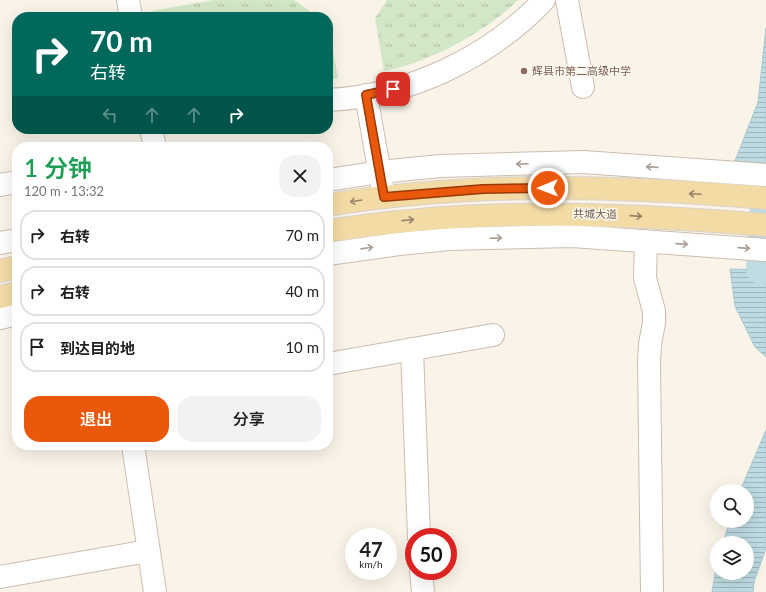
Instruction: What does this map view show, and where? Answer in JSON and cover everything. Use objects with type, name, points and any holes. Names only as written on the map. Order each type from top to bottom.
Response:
[{"type":"main road","points":[[333,204],[384,197],[475,189],[610,188],[766,198]]},
{"type":"main road","name":"共城大道","points":[[333,230],[387,222],[484,214],[609,214],[766,225]]},
{"type":"main road","points":[[0,270],[12,268]]},
{"type":"main road","points":[[0,297],[12,294]]},
{"type":"street","points":[[128,0],[130,12]]},
{"type":"street","points":[[333,99],[366,95],[405,86],[430,77],[470,58],[512,29],[544,0]]},
{"type":"street","points":[[568,0],[583,87]]},
{"type":"street","points":[[366,95],[384,197]]},
{"type":"street","points":[[333,179],[380,172],[441,166],[583,162],[766,175]]},
{"type":"street","points":[[0,185],[12,183]]},
{"type":"street","points":[[333,253],[449,239],[572,236],[766,250]]},
{"type":"street","points":[[0,243],[12,241]]},
{"type":"street","points":[[646,241],[645,278],[654,312],[649,362],[652,592]]},
{"type":"street","points":[[0,318],[12,315]]},
{"type":"street","points":[[333,363],[493,335]]},
{"type":"street","points":[[412,349],[419,528]]},
{"type":"street","points":[[134,450],[155,592]]},
{"type":"street","points":[[0,577],[148,551]]},
{"type":"street","points":[[422,580],[423,592]]},
{"type":"green space","points":[[213,0],[294,0],[311,12],[151,12]]},
{"type":"green space","points":[[387,0],[518,0],[490,23],[456,44],[419,61],[384,71],[375,18]]},
{"type":"green space","points":[[333,51],[338,78],[333,79]]},
{"type":"water","points":[[766,28],[766,163],[735,161],[758,102]]},
{"type":"water","points":[[730,269],[766,270],[766,357],[755,347],[735,306]]},
{"type":"water","points":[[766,430],[766,548],[754,582],[753,592],[712,592],[714,580],[754,580],[754,536],[725,536],[728,528],[754,528],[754,484],[743,484]]},
{"type":"waterway","points":[[760,270],[766,176]]},
{"type":"place","name":"辉县市第二高级中学","points":[[524,71]]},
{"type":"route","points":[[393,89],[366,95],[384,197],[429,192],[483,189],[548,188]]}]
